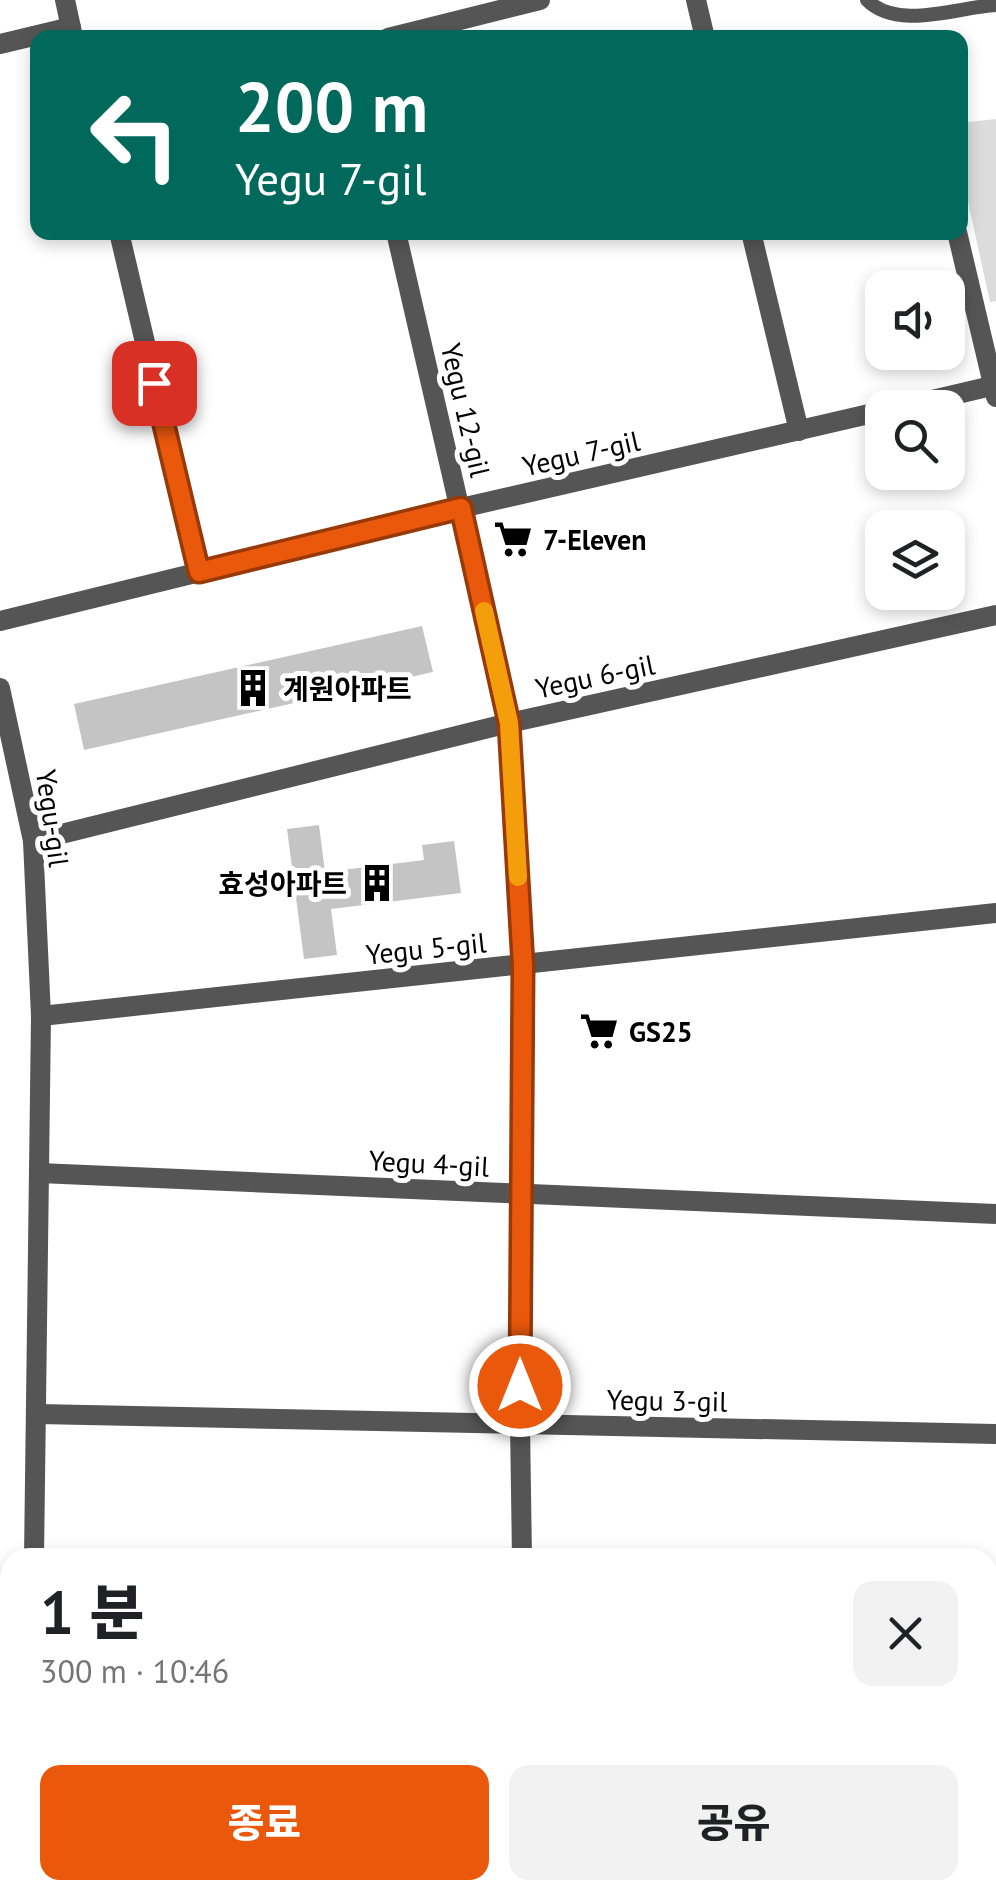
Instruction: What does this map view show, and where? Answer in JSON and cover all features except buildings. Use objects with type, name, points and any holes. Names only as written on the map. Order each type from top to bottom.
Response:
[{"type":"street","points":[[64,0],[72,30]]},
{"type":"street","points":[[420,30],[540,0]]},
{"type":"street","points":[[696,0],[703,30]]},
{"type":"street","points":[[0,44],[30,39]]},
{"type":"street","points":[[121,240],[199,572]]},
{"type":"street","name":"Yegu 12-gil","points":[[398,240],[509,723],[523,966],[522,1548]]},
{"type":"street","points":[[753,240],[798,431]]},
{"type":"street","points":[[959,240],[995,389],[965,395]]},
{"type":"street","name":"Yegu 7-gil","points":[[0,621],[461,508],[865,415]]},
{"type":"street","name":"Yegu 6-gil","points":[[33,841],[509,723],[996,616]]},
{"type":"street","name":"Yegu-gil","points":[[0,688],[33,841],[41,1016],[34,1548]]},
{"type":"street","name":"Yegu 5-gil","points":[[41,1016],[996,912]]},
{"type":"street","name":"Yegu 4-gil","points":[[39,1174],[996,1214]]},
{"type":"street","name":"Yegu 3-gil","points":[[38,1414],[996,1434]]},
{"type":"lane","points":[[867,0],[876,10],[893,15],[996,5]]},
{"type":"shaded area","points":[[996,119],[996,301],[990,302],[968,202],[968,122]]},
{"type":"slow traffic","points":[[484,611],[509,723],[518,877]]},
{"type":"place","name":"7-Eleven","points":[[513,539]]},
{"type":"place","name":"계원아파트","points":[[253,688]]},
{"type":"place","name":"효성아파트","points":[[377,883]]},
{"type":"place","name":"GS25","points":[[599,1031]]},
{"type":"route","points":[[154,383],[199,572],[461,508],[509,723],[523,966],[520,1386]]}]
